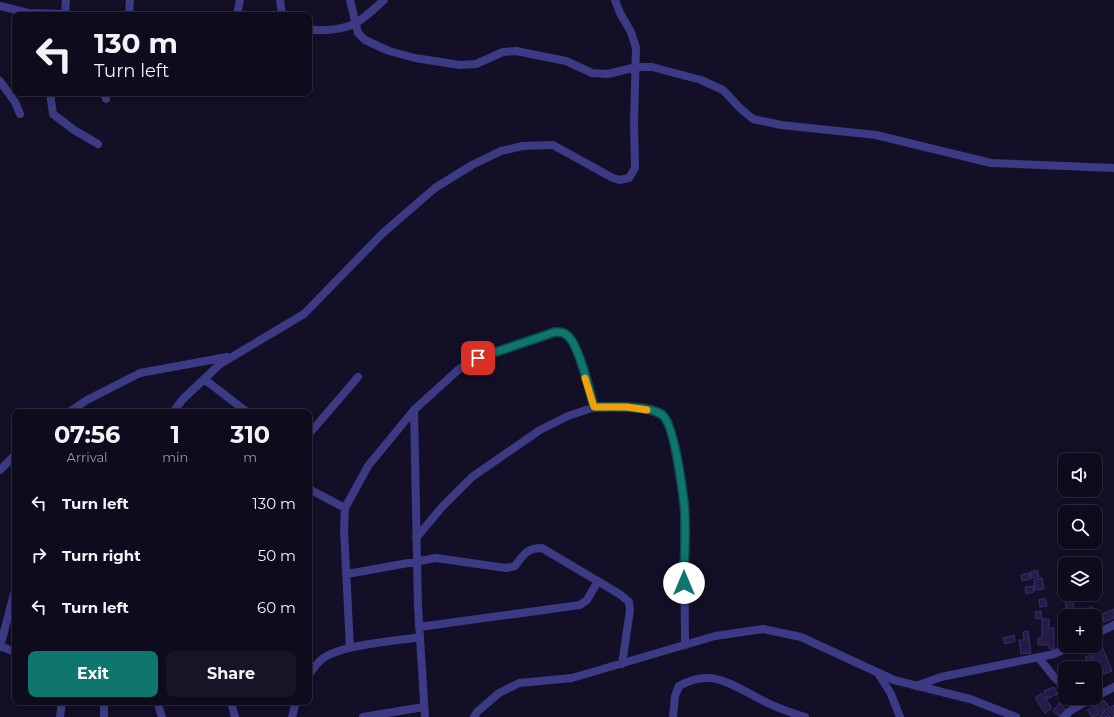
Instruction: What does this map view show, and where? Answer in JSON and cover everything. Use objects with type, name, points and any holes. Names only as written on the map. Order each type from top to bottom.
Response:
[{"type":"street","points":[[65,12],[66,0]]},
{"type":"street","points":[[129,12],[130,0]]},
{"type":"street","points":[[238,12],[240,0]]},
{"type":"street","points":[[280,0],[282,12]]},
{"type":"street","points":[[350,0],[358,33],[365,40],[389,50],[434,61],[460,65],[476,64],[503,52],[516,51],[566,61],[592,73],[608,74],[636,68],[652,67],[701,80],[723,90],[753,119],[782,125],[876,135],[991,163],[1114,168]]},
{"type":"street","points":[[312,30],[341,28],[356,23],[384,0]]},
{"type":"street","points":[[176,409],[220,364],[304,314],[383,233],[434,188],[472,165],[500,151],[523,146],[553,145],[611,177],[619,180],[629,178],[635,168],[634,123],[636,48],[631,32],[620,13],[615,0]]},
{"type":"street","points":[[0,6],[21,12]]},
{"type":"street","points":[[0,81],[15,102],[20,114]]},
{"type":"street","points":[[50,96],[53,114],[74,130],[98,144]]},
{"type":"street","points":[[350,648],[345,508],[368,466],[414,410],[458,370],[478,358],[555,332],[563,332],[570,338],[576,350],[594,407]]},
{"type":"street","points":[[74,409],[87,400],[140,373],[233,356]]},
{"type":"street","points":[[312,431],[358,377]]},
{"type":"street","points":[[204,379],[243,409]]},
{"type":"street","points":[[416,538],[443,506],[472,477],[540,430],[568,416],[594,407],[627,407],[656,411],[662,414],[668,421],[674,443],[684,504],[685,645]]},
{"type":"street","points":[[414,410],[419,627],[425,717]]},
{"type":"street","points":[[0,470],[12,458]]},
{"type":"street","points":[[312,491],[345,508]]},
{"type":"street","points":[[347,574],[436,558],[506,568],[516,566],[526,551],[532,548],[542,548],[622,595],[629,602],[630,610],[622,664]]},
{"type":"street","points":[[419,627],[580,605],[587,600],[598,581]]},
{"type":"street","points":[[12,601],[0,646],[12,651]]},
{"type":"street","points":[[1102,631],[1114,625]]},
{"type":"street","points":[[474,717],[476,712],[499,693],[519,683],[572,678],[716,636],[763,629],[801,637],[894,680],[970,699],[1016,717]]},
{"type":"street","points":[[312,670],[321,659],[332,653],[350,648],[420,638]]},
{"type":"street","points":[[916,686],[941,677],[1017,661],[1039,658],[1058,652]]},
{"type":"street","points":[[1039,658],[1058,681]]},
{"type":"street","points":[[878,672],[891,694],[900,717]]},
{"type":"street","points":[[673,717],[675,696],[679,686],[690,680],[710,677],[726,680],[778,708],[805,717]]},
{"type":"street","points":[[1102,693],[1114,687]]},
{"type":"street","points":[[60,717],[62,705]]},
{"type":"street","points":[[104,705],[104,717]]},
{"type":"street","points":[[232,705],[235,717]]},
{"type":"street","points":[[292,717],[295,705]]},
{"type":"street","points":[[1064,717],[1076,705]]},
{"type":"street","points":[[363,717],[424,707]]},
{"type":"street","points":[[159,708],[162,717]]},
{"type":"building","points":[[1037,570],[1039,577],[1031,578],[1030,572]]},
{"type":"building","points":[[1029,573],[1031,579],[1022,581],[1021,575]]},
{"type":"building","points":[[1042,578],[1044,589],[1035,590],[1034,580]]},
{"type":"building","points":[[1033,586],[1034,592],[1026,594],[1025,587]]},
{"type":"building","points":[[1045,598],[1047,606],[1040,607],[1039,600]]},
{"type":"building","points":[[1065,601],[1073,601],[1074,609],[1066,609]]},
{"type":"building","points":[[1114,609],[1114,618],[1104,622],[1102,614]]},
{"type":"building","points":[[1041,611],[1042,618],[1036,619],[1035,612]]},
{"type":"building","points":[[1042,619],[1049,619],[1049,628],[1054,628],[1054,649],[1049,649],[1049,645],[1038,645],[1038,638],[1042,638]]},
{"type":"building","points":[[1028,631],[1031,653],[1021,654],[1019,640],[1024,640],[1023,632]]},
{"type":"building","points":[[1014,635],[1015,641],[1005,644],[1003,638]]},
{"type":"building","points":[[1102,646],[1112,671],[1104,674],[1102,669],[1102,661],[1094,661],[1091,653],[1102,653]]},
{"type":"building","points":[[1090,655],[1093,661],[1087,661],[1085,657]]},
{"type":"building","points":[[1054,687],[1057,694],[1047,699],[1044,691]]},
{"type":"building","points":[[1042,693],[1052,708],[1045,713],[1035,698]]},
{"type":"building","points":[[1104,700],[1110,708],[1114,705],[1114,717],[1106,709],[1102,713],[1096,706],[1102,705],[1102,702]]},
{"type":"building","points":[[1058,704],[1066,710],[1060,717],[1053,711]]},
{"type":"building","points":[[1094,706],[1100,714],[1092,717],[1087,710]]},
{"type":"building","points":[[1105,711],[1111,717],[1099,717]]},
{"type":"slow traffic","points":[[585,378],[594,407],[627,407],[647,410]]},
{"type":"route","points":[[478,358],[555,332],[563,332],[570,338],[576,350],[594,407],[627,407],[656,411],[662,414],[668,421],[674,443],[684,504],[684,583]]}]
